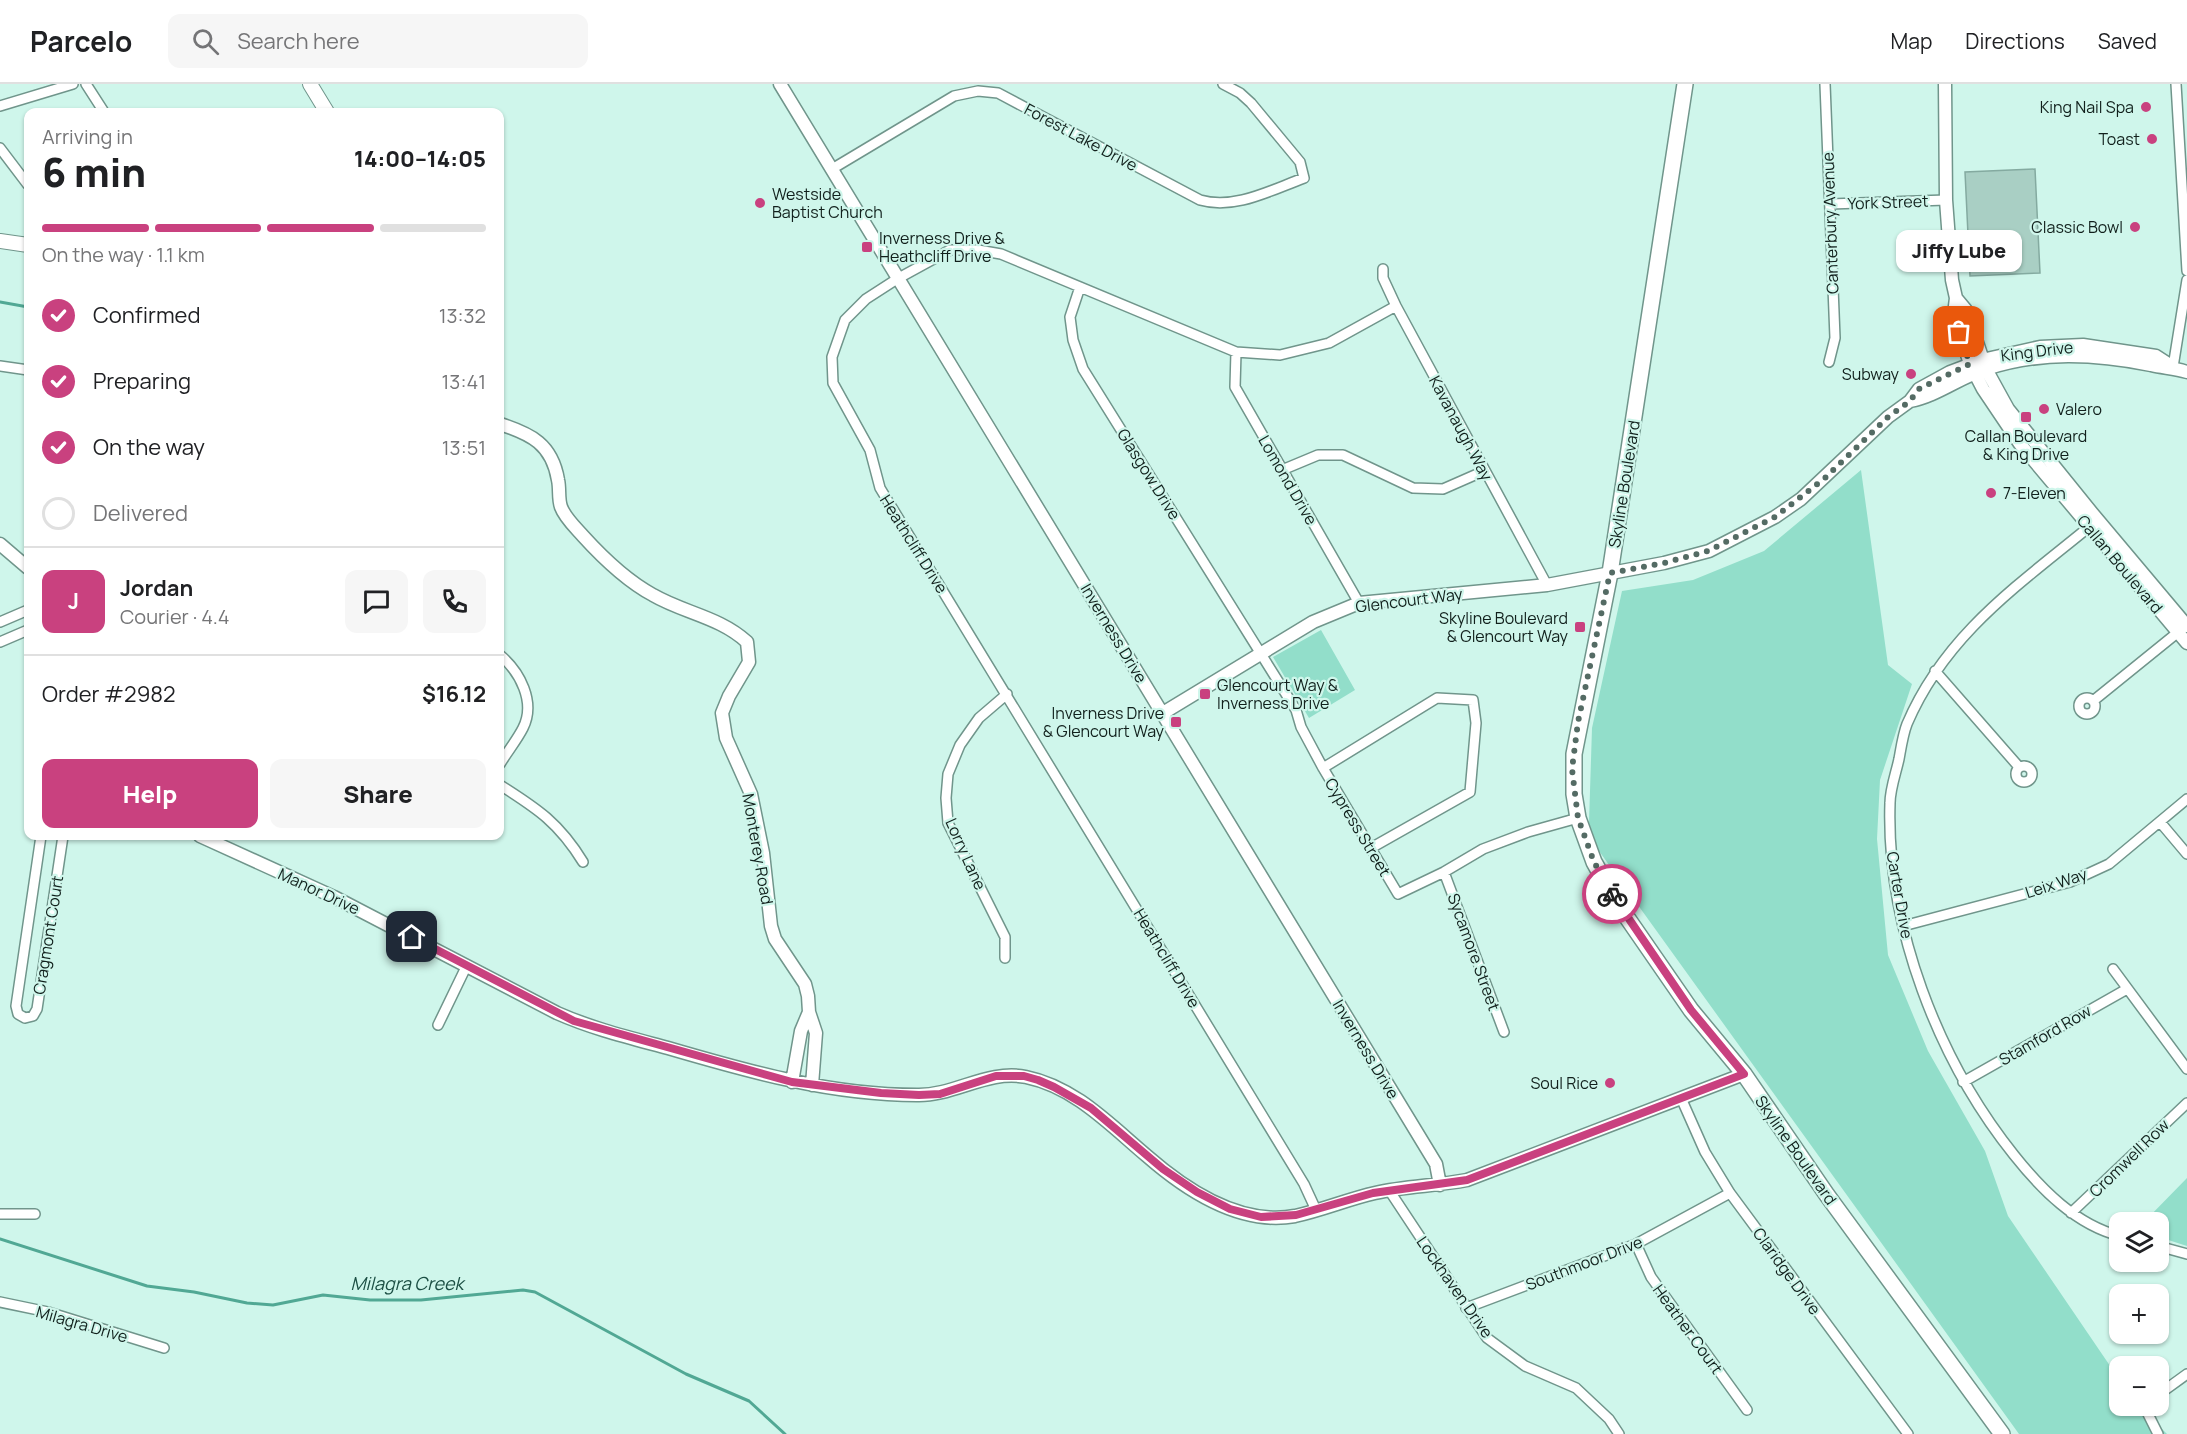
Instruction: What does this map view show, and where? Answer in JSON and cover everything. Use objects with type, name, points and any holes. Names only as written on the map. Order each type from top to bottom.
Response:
[{"type":"main road","points":[[310,84],[325,108]]},
{"type":"main road","name":"Skyline Boulevard","points":[[1685,84],[1610,573],[1574,754],[1574,794],[1578,818],[1596,866],[1617,903],[1691,1010],[1744,1074],[1827,1195],[2002,1434]]},
{"type":"main road","points":[[0,241],[24,244]]},
{"type":"street","points":[[0,106],[73,84]]},
{"type":"street","points":[[86,84],[101,108]]},
{"type":"street","name":"Inverness Drive","points":[[780,84],[1436,1164],[1440,1185]]},
{"type":"street","name":"Forest Lake Drive","points":[[832,169],[954,96],[978,91],[998,93],[1208,202],[1232,203],[1304,178],[1300,162],[1251,103],[1240,93],[1223,84]]},
{"type":"street","name":"Canterbury Avenue","points":[[1825,84],[1835,338],[1829,362]]},
{"type":"street","name":"Callan Boulevard","points":[[1945,84],[1946,200],[1952,280],[1956,298],[1966,310],[1978,366],[2020,444],[2089,527],[2184,628]]},
{"type":"street","points":[[2176,84],[2187,272]]},
{"type":"street","points":[[0,148],[24,180]]},
{"type":"street","name":"York Street","points":[[1830,204],[1946,200]]},
{"type":"street","name":"Heathcliff Drive","points":[[1316,1210],[1304,1184],[880,488],[870,450],[833,382],[832,357],[845,320],[866,299],[950,250],[978,250],[1001,254],[1236,352],[1280,355],[1329,343],[1396,306]]},
{"type":"street","name":"Kavanaugh Way","points":[[1383,269],[1383,278],[1396,306],[1547,585]]},
{"type":"street","points":[[2174,367],[2187,280]]},
{"type":"street","name":"Glasgow Drive","points":[[1080,287],[1070,317],[1073,340],[1083,369],[1261,652]]},
{"type":"street","name":"Lomond Drive","points":[[1236,352],[1234,387],[1359,603]]},
{"type":"street","name":"King Drive","points":[[1610,573],[1664,563],[1708,551],[1775,517],[1801,499],[1888,417],[1910,401],[1923,399],[1978,366],[2062,355],[2106,357],[2174,367],[2187,372]]},
{"type":"street","points":[[0,366],[24,369]]},
{"type":"street","name":"Callan Boulevard","points":[[1978,366],[2008,409],[2184,628],[2187,643]]},
{"type":"street","name":"Monterey Road","points":[[504,425],[525,432],[542,444],[553,461],[558,479],[561,508],[592,547],[652,595],[732,628],[747,642],[749,662],[722,713],[726,738],[751,794],[763,853],[771,926],[775,939],[805,984],[809,1012],[816,1033],[813,1085]]},
{"type":"street","points":[[1282,470],[1318,455],[1344,455],[1413,488],[1443,489],[1484,471]]},
{"type":"street","points":[[2089,527],[2092,513]]},
{"type":"street","name":"Carter Drive","points":[[2089,527],[1988,610],[1958,640],[1935,671],[1906,725],[1890,801],[1892,863],[1903,926],[1930,1012],[1963,1082],[1996,1133],[2035,1181],[2071,1213],[2109,1231]]},
{"type":"street","points":[[0,544],[24,565]]},
{"type":"street","name":"Glencourt Way","points":[[1163,713],[1313,622],[1359,603],[1547,585],[1610,573]]},
{"type":"street","points":[[0,622],[24,612]]},
{"type":"street","points":[[2093,701],[2184,628]]},
{"type":"street","points":[[0,642],[24,632]]},
{"type":"street","name":"Cypress Street","points":[[1261,652],[1296,710],[1301,727],[1323,768],[1398,894],[1444,872],[1483,849],[1528,832],[1578,818]]},
{"type":"street","points":[[504,661],[522,682],[529,704],[524,726],[504,758]]},
{"type":"street","points":[[1935,671],[2019,767]]},
{"type":"street","name":"Lorry Lane","points":[[1005,958],[1005,937],[948,823],[945,798],[948,774],[960,745],[979,718],[1007,694]]},
{"type":"street","points":[[1323,768],[1437,698],[1473,700],[1476,723],[1470,792],[1371,848]]},
{"type":"street","points":[[504,787],[556,824],[583,862]]},
{"type":"street","name":"Leix Way","points":[[1903,926],[2070,882],[2109,864],[2187,799]]},
{"type":"street","points":[[2160,822],[2187,854]]},
{"type":"street","name":"Cragmont Court","points":[[40,840],[16,1006],[18,1014],[25,1018],[33,1016],[37,1009],[62,840]]},
{"type":"street","name":"Manor Drive","points":[[209,840],[334,897],[574,1021],[792,1082],[813,1085],[919,1095],[940,1094],[996,1076],[1024,1076],[1054,1087],[1091,1108],[1163,1169],[1197,1192],[1245,1215],[1279,1218],[1389,1190],[1467,1180],[1744,1074]]},
{"type":"street","name":"Sycamore Street","points":[[1444,872],[1504,1032]]},
{"type":"street","points":[[438,1025],[467,965]]},
{"type":"street","points":[[2113,969],[2187,1069]]},
{"type":"street","name":"Stamford Row","points":[[1963,1082],[2127,989]]},
{"type":"street","name":"Monterey Road","points":[[792,1082],[801,1031],[809,1012]]},
{"type":"street","name":"Claridge Drive","points":[[1681,1098],[1705,1152],[1730,1193],[1908,1434]]},
{"type":"street","name":"Cromwell Row","points":[[2071,1213],[2187,1103]]},
{"type":"street","name":"Lockhaven Drive","points":[[1389,1190],[1487,1338],[1525,1366],[1576,1388],[1609,1419],[1619,1434]]},
{"type":"street","name":"Southmoor Drive","points":[[1466,1308],[1636,1244],[1730,1193]]},
{"type":"street","points":[[0,1214],[34,1214]]},
{"type":"street","name":"Heather Court","points":[[1636,1244],[1651,1277],[1747,1410]]},
{"type":"street","points":[[2169,1249],[2187,1254]]},
{"type":"street","name":"Milagra Drive","points":[[0,1302],[48,1312],[164,1348]]},
{"type":"street","points":[[2169,1387],[2187,1374]]},
{"type":"street","points":[[2151,1416],[2158,1434]]},
{"type":"green space","points":[[1861,470],[1888,665],[1912,684],[1880,780],[1877,839],[1888,955],[1928,1051],[1985,1151],[2008,1216],[2109,1364],[2109,1416],[2149,1416],[2167,1434],[2019,1434],[1599,851],[1589,823],[1592,728],[1622,591],[1693,580],[1764,551]]},
{"type":"green space","points":[[1321,630],[1355,690],[1309,718],[1273,657]]},
{"type":"green space","points":[[2187,1178],[2187,1246],[2169,1240],[2169,1212],[2154,1212]]},
{"type":"building","points":[[2035,169],[2040,273],[1970,276],[1965,172]]},
{"type":"waterway","points":[[0,302],[24,306]]},
{"type":"waterway","name":"Milagra Creek","points":[[0,1239],[147,1286],[194,1292],[247,1303],[273,1305],[323,1295],[370,1300],[421,1300],[523,1290],[535,1292],[686,1374],[749,1401],[785,1434]]},
{"type":"way so far","points":[[1612,894],[1594,862],[1578,818],[1572,769],[1578,722],[1610,573],[1664,563],[1708,551],[1744,535],[1775,517],[1825,478],[1888,417],[1910,401],[1919,389],[1970,364],[1959,332]]},
{"type":"place","name":"King Nail Spa","points":[[2146,107]]},
{"type":"place","name":"Toast","points":[[2152,139]]},
{"type":"place","name":"Westside Baptist Church","points":[[760,203]]},
{"type":"place","name":"Classic Bowl","points":[[2135,227]]},
{"type":"place","name":"Inverness Drive & Heathcliff Drive","points":[[867,247]]},
{"type":"place","name":"Jiffy Lube","points":[[1959,332]]},
{"type":"place","name":"Subway","points":[[1911,374]]},
{"type":"place","name":"Valero","points":[[2044,409]]},
{"type":"place","name":"Callan Boulevard & King Drive","points":[[2026,417]]},
{"type":"place","name":"7-Eleven","points":[[1991,493]]},
{"type":"place","name":"Skyline Boulevard & Glencourt Way","points":[[1580,627]]},
{"type":"place","name":"Glencourt Way & Inverness Drive","points":[[1205,694]]},
{"type":"place","name":"Inverness Drive & Glencourt Way","points":[[1176,722]]},
{"type":"place","name":"Soul Rice","points":[[1610,1083]]},
{"type":"route","points":[[412,937],[574,1021],[792,1082],[881,1093],[919,1095],[940,1094],[996,1076],[1024,1076],[1038,1080],[1106,1118],[1147,1156],[1197,1192],[1245,1215],[1279,1218],[1373,1193],[1467,1180],[1744,1074],[1691,1010],[1612,894]]}]
